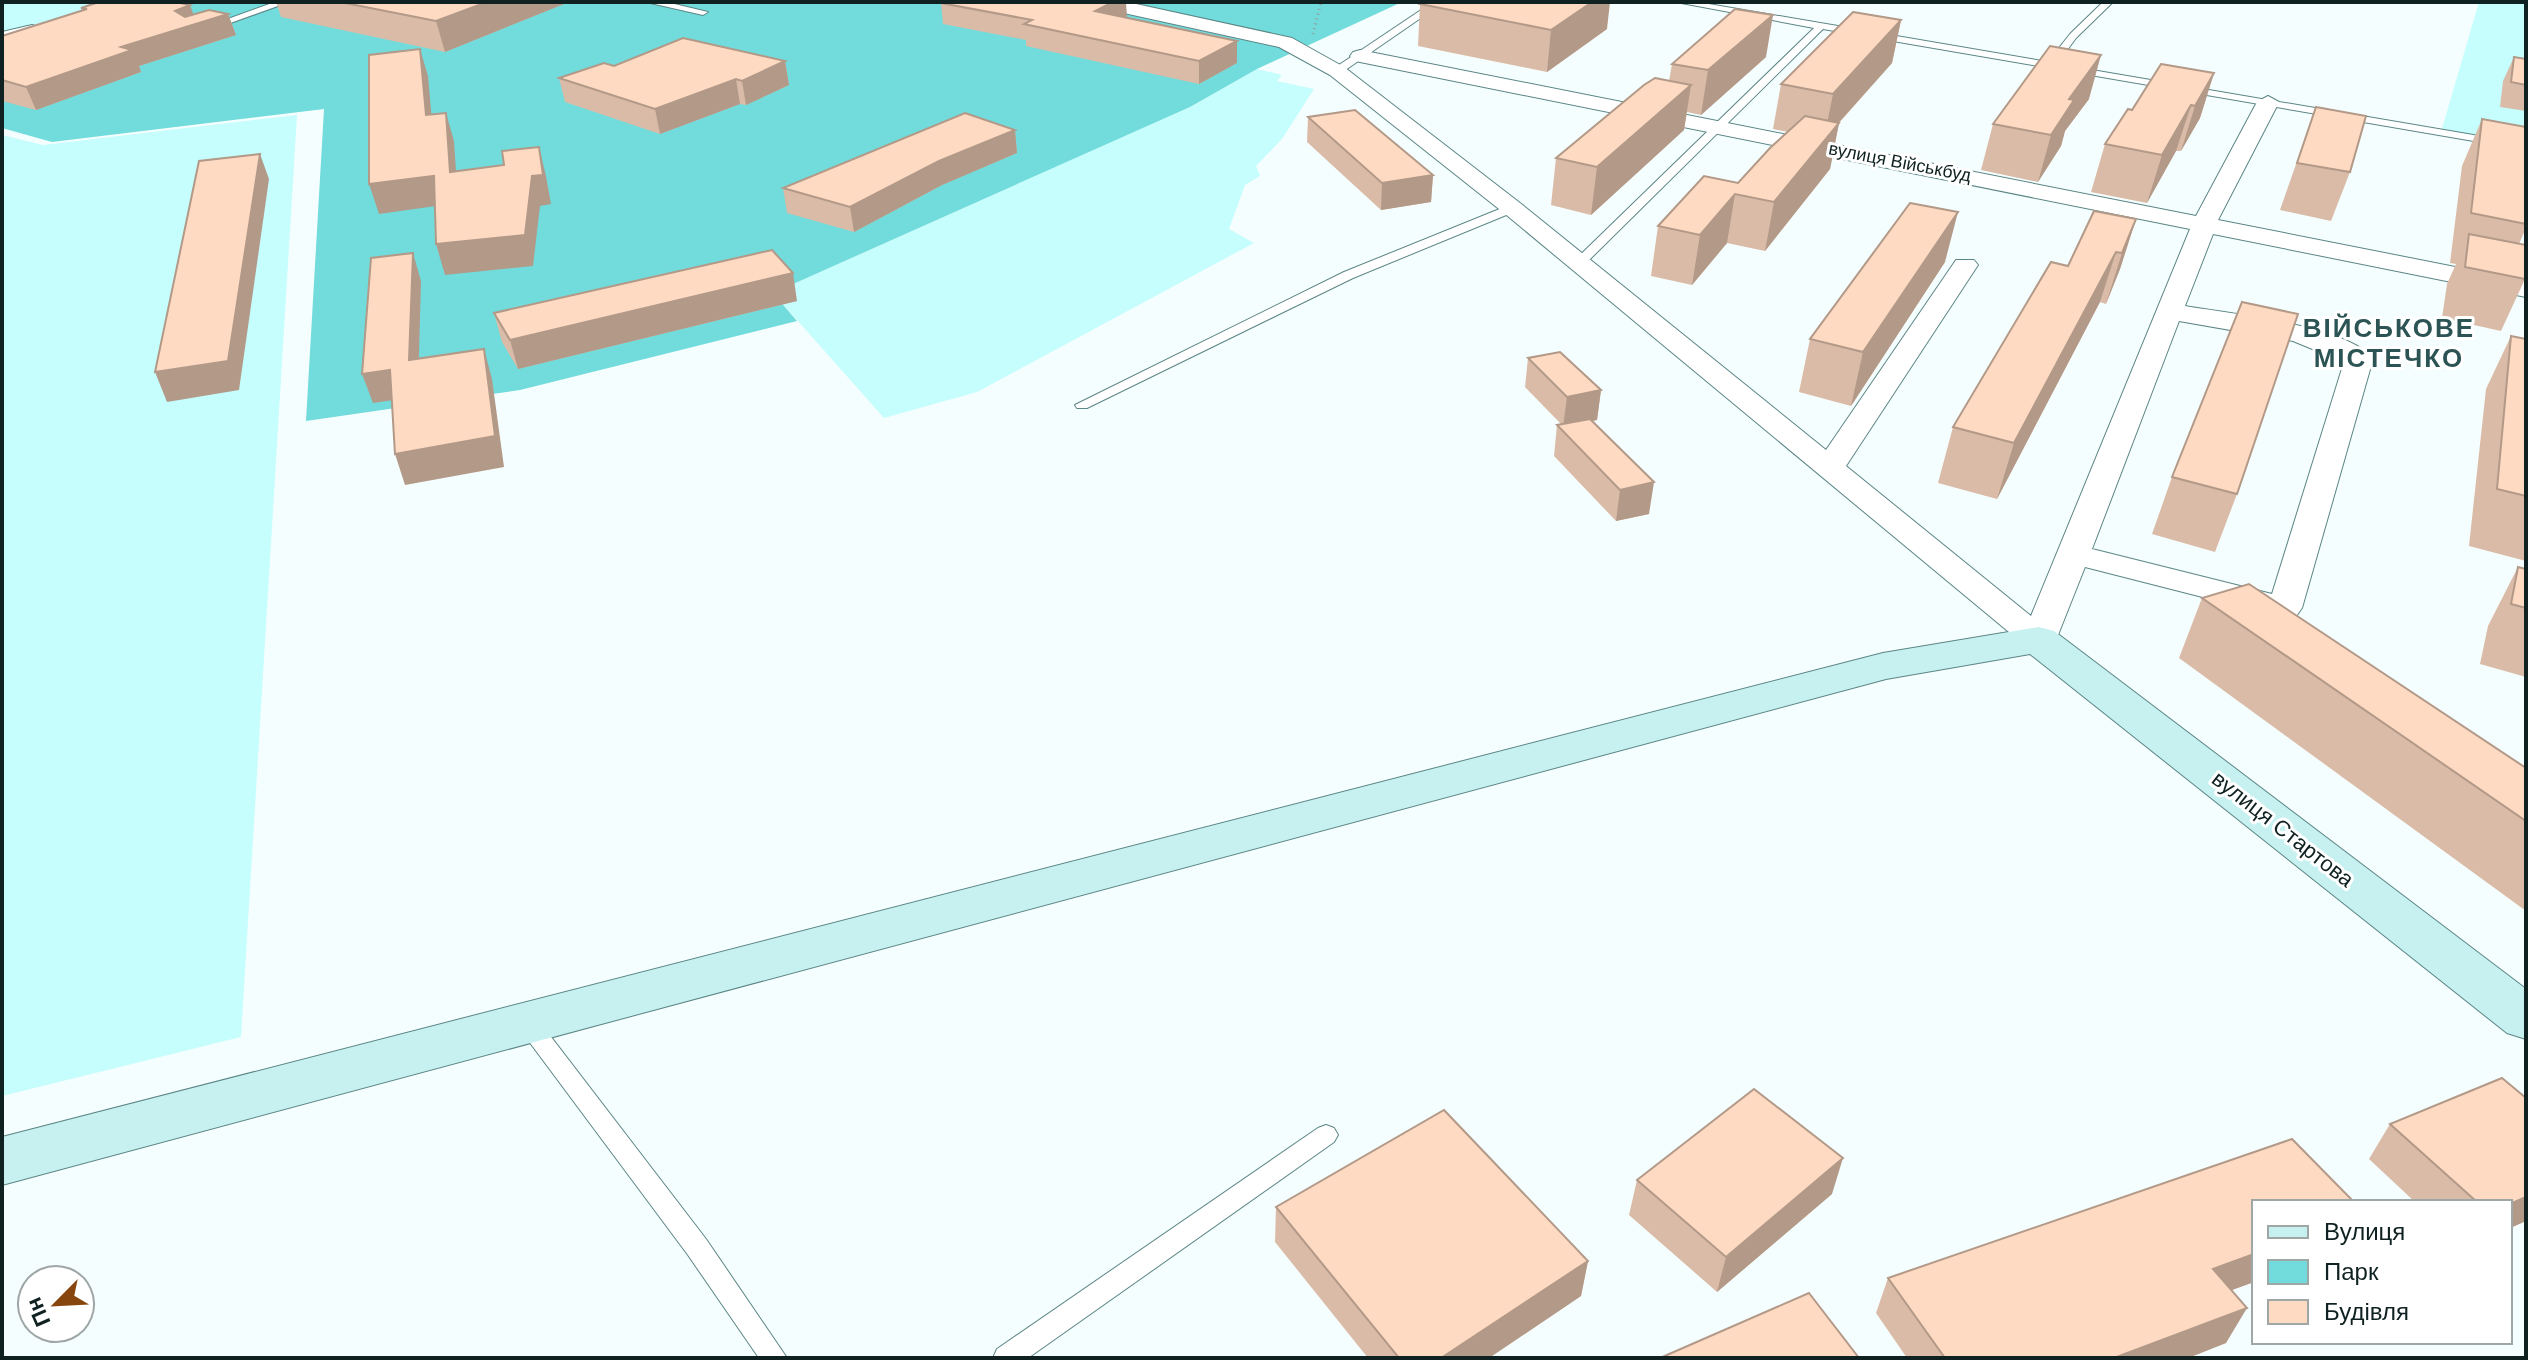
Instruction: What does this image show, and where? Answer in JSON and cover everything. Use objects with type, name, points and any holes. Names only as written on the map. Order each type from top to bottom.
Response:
[{"type":"main road","name":"вулиця Стартова","points":[[2039,640],[2526,1018]]},
{"type":"main road","points":[[2,1161],[1883,666],[2039,640]]},
{"type":"street","points":[[1101,2],[1285,42],[1337,71],[1512,208],[2039,640],[2205,222],[2268,102]]},
{"type":"street","name":"вулиця Військбуд","points":[[1360,56],[2205,222],[2526,289]]},
{"type":"street","points":[[1828,470],[1965,265]]},
{"type":"street","points":[[2170,312],[2319,341],[2347,348],[2359,359],[2285,608],[2286,635],[2292,643]]},
{"type":"street","points":[[2074,554],[2285,608]]},
{"type":"lane","points":[[191,34],[284,2]]},
{"type":"lane","points":[[651,2],[703,12]]},
{"type":"lane","points":[[1337,71],[1439,2]]},
{"type":"lane","points":[[1681,2],[2526,147]]},
{"type":"lane","points":[[1729,2],[1761,16]]},
{"type":"lane","points":[[2051,65],[2073,36],[2108,2]]},
{"type":"lane","points":[[2,35],[48,24]]},
{"type":"lane","points":[[1579,263],[1821,26]]},
{"type":"lane","points":[[1082,405],[1352,272],[1418,243],[1512,208]]},
{"type":"lane","points":[[527,1022],[697,1247],[774,1358]]},
{"type":"lane","points":[[1006,1358],[1326,1135]]},
{"type":"shaded area","points":[[2,2],[160,2],[2,46]]},
{"type":"shaded area","points":[[2479,2],[2526,2],[2526,147],[2441,132]]},
{"type":"shaded area","points":[[1257,69],[1282,75],[1277,81],[1314,89],[1282,139],[1256,166],[1260,176],[1245,185],[1229,229],[1254,243],[977,392],[884,418],[773,293],[1190,107]]},
{"type":"shaded area","points":[[297,115],[241,1037],[2,1096],[2,135],[43,145]]},
{"type":"green space","points":[[169,2],[1402,2],[1257,69],[1190,107],[773,293],[797,321],[520,390],[306,421],[324,109],[52,142],[2,128],[2,53]]},
{"type":"building","points":[[99,2],[175,2],[190,5],[175,11],[185,17],[209,10],[228,14],[121,47],[132,50],[26,87],[2,80],[2,36],[87,9],[81,8]]},
{"type":"building","points":[[340,2],[487,2],[436,21]]},
{"type":"building","points":[[942,2],[1113,2],[1095,11],[1237,41],[1199,61],[1024,24],[1032,20]]},
{"type":"building","points":[[1592,2],[1551,30],[1420,4]]},
{"type":"building","points":[[1735,9],[1773,15],[1708,70],[1672,64]]},
{"type":"building","points":[[1853,12],[1901,20],[1833,94],[1781,84]]},
{"type":"building","points":[[683,38],[785,61],[742,81],[736,79],[655,109],[559,78],[604,63],[614,66]]},
{"type":"building","points":[[2050,46],[2101,55],[2069,99],[2074,100],[2051,135],[1993,124]]},
{"type":"building","points":[[420,49],[426,115],[446,113],[450,172],[504,165],[502,151],[539,147],[543,175],[532,176],[525,235],[436,244],[434,176],[369,184],[369,55]]},
{"type":"building","points":[[2514,57],[2526,59],[2526,85],[2511,82]]},
{"type":"building","points":[[2161,64],[2214,73],[2162,155],[2105,144],[2128,109],[2132,110]]},
{"type":"building","points":[[1655,78],[1691,85],[1597,167],[1556,158],[1644,85]]},
{"type":"building","points":[[2316,107],[2366,116],[2350,172],[2297,163]]},
{"type":"building","points":[[1355,110],[1433,175],[1382,183],[1308,117]]},
{"type":"building","points":[[965,113],[1015,130],[939,161],[850,207],[783,188]]},
{"type":"building","points":[[1805,116],[1839,123],[1774,202],[1735,194],[1700,235],[1658,226],[1704,176],[1738,183]]},
{"type":"building","points":[[2482,119],[2526,127],[2526,224],[2471,213]]},
{"type":"building","points":[[260,154],[228,361],[155,372],[199,161]]},
{"type":"building","points":[[1910,203],[1958,212],[1863,352],[1810,339]]},
{"type":"building","points":[[2094,211],[2136,219],[2122,253],[2116,252],[2014,443],[1953,427],[2051,262],[2068,266]]},
{"type":"building","points":[[2469,234],[2526,245],[2525,279],[2465,267]]},
{"type":"building","points":[[772,250],[793,273],[510,340],[494,313]]},
{"type":"building","points":[[413,253],[409,360],[484,349],[495,436],[395,454],[390,370],[362,374],[371,258]]},
{"type":"building","points":[[2242,302],[2298,314],[2237,494],[2172,477]]},
{"type":"building","points":[[2511,336],[2526,339],[2526,496],[2497,489]]},
{"type":"building","points":[[1560,352],[1601,390],[1567,397],[1528,358]]},
{"type":"building","points":[[1590,419],[1654,482],[1620,490],[1557,425]]},
{"type":"building","points":[[2518,567],[2526,569],[2526,608],[2511,604]]},
{"type":"building","points":[[2249,584],[2526,768],[2526,821],[2202,598]]},
{"type":"building","points":[[2502,1078],[2526,1098],[2526,1197],[2512,1203],[2512,1200],[2475,1200],[2390,1124]]},
{"type":"building","points":[[1754,1089],[1843,1158],[1726,1257],[1637,1180]]},
{"type":"building","points":[[1444,1110],[1588,1261],[1441,1358],[1399,1358],[1276,1207]]},
{"type":"building","points":[[2292,1139],[2352,1200],[2252,1200],[2252,1255],[2213,1269],[2247,1308],[2114,1358],[1945,1358],[1888,1278]]},
{"type":"building","points":[[1809,1293],[1859,1358],[1660,1358]]},
{"type":"district","name":"ВІЙСЬКОВЕ МІСТЕЧКО","points":[[2389,343]]}]
